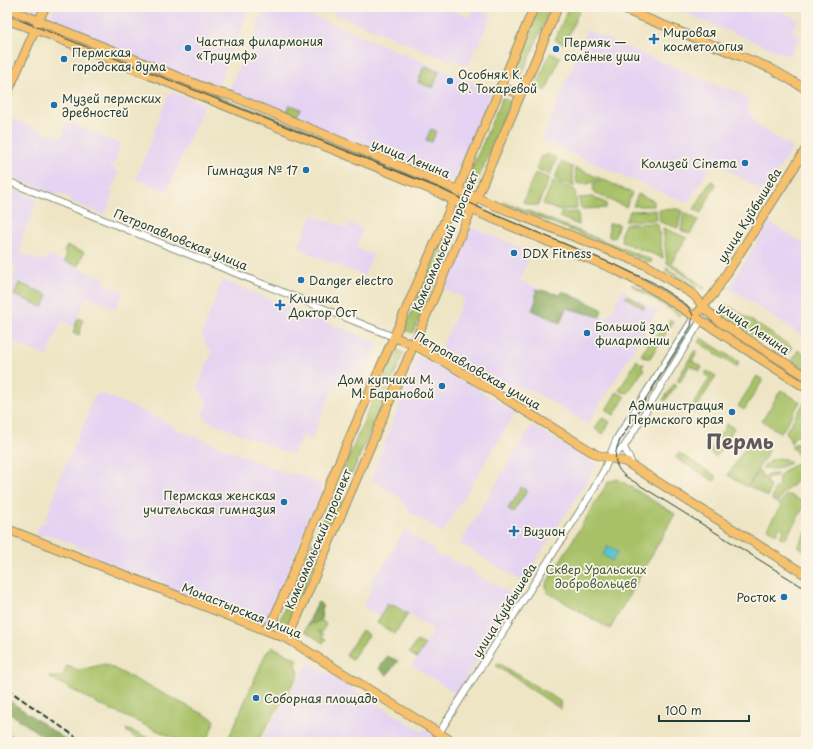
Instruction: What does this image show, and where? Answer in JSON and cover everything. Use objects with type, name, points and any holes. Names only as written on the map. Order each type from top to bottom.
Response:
[{"type":"main road","points":[[7,94],[45,7]]},
{"type":"main road","name":"Комсомольский проспект","points":[[265,629],[272,623],[458,190],[534,7]]},
{"type":"main road","name":"Комсомольский проспект","points":[[288,639],[558,7]]},
{"type":"main road","points":[[618,7],[747,58],[777,72],[806,89]]},
{"type":"main road","name":"улица Ленина","points":[[7,8],[213,91],[232,96],[476,198],[646,265],[691,293],[705,309],[720,322],[806,376]]},
{"type":"main road","name":"улица Ленина","points":[[7,20],[35,29],[357,159],[453,200],[472,210],[616,270],[652,288],[806,388]]},
{"type":"main road","points":[[500,86],[521,94]]},
{"type":"main road","name":"улица Куйбышева","points":[[698,318],[806,149]]},
{"type":"main road","name":"Петропавловская улица","points":[[394,337],[414,345],[597,455],[619,459],[634,467],[806,575]]},
{"type":"main road","name":"Монастырская улица","points":[[7,529],[288,639],[453,742]]},
{"type":"main road","points":[[272,623],[275,633]]},
{"type":"street","name":"Петропавловская улица","points":[[7,181],[394,337]]},
{"type":"street","points":[[686,310],[690,317],[689,324]]},
{"type":"street","name":"улица Куйбышева","points":[[439,733],[576,518],[603,473],[617,438],[689,324],[698,318]]},
{"type":"street","name":"улица Куйбышева","points":[[610,457],[624,447],[698,318]]},
{"type":"street","points":[[624,447],[628,459],[634,467]]},
{"type":"shaded area","points":[[12,7],[39,7],[34,15]]},
{"type":"shaded area","points":[[54,7],[250,7],[235,45],[230,53],[231,55],[229,55],[225,65],[226,66],[218,87],[215,88],[48,21]]},
{"type":"shaded area","points":[[265,7],[291,7],[491,90],[453,181],[449,183],[230,92],[229,89],[242,61],[244,61]]},
{"type":"shaded area","points":[[318,7],[445,7],[470,17],[474,8],[492,15],[477,47],[475,46],[473,52],[475,53],[469,66],[451,59],[450,61]]},
{"type":"shaded area","points":[[670,7],[775,7],[775,9],[799,19],[792,30],[800,35],[799,40],[789,56]]},
{"type":"shaded area","points":[[587,30],[727,90],[729,87],[750,101],[747,107],[757,125],[792,148],[764,192],[714,161],[687,203],[542,141]]},
{"type":"shaded area","points":[[170,91],[204,104],[167,192],[136,179]]},
{"type":"shaded area","points":[[7,117],[54,136],[55,134],[62,137],[67,123],[70,123],[121,144],[113,165],[110,164],[109,166],[119,173],[110,190],[114,192],[105,215],[70,201],[70,198],[59,193],[56,195],[7,175]]},
{"type":"shaded area","points":[[7,187],[36,199],[31,218],[23,235],[20,253],[39,260],[40,258],[47,260],[48,255],[105,279],[104,284],[123,292],[116,309],[97,300],[86,297],[74,327],[61,321],[47,356],[7,340],[7,275],[14,277],[17,268],[7,264]]},
{"type":"shaded area","points":[[312,215],[347,228],[350,223],[363,229],[356,248],[373,255],[364,276],[312,255],[299,246]]},
{"type":"shaded area","points":[[769,222],[806,245],[806,338],[729,288]]},
{"type":"shaded area","points":[[471,227],[531,252],[520,280],[605,318],[614,309],[621,289],[657,311],[588,424],[535,392],[490,378],[441,349],[464,298],[445,289]]},
{"type":"shaded area","points":[[222,280],[379,343],[359,389],[341,380],[336,387],[334,386],[312,439],[303,435],[292,455],[208,421],[202,414],[207,403],[198,387],[212,352],[206,345],[202,333]]},
{"type":"shaded area","points":[[418,355],[516,412],[442,533],[410,511],[399,497],[371,479]]},
{"type":"shaded area","points":[[100,393],[171,424],[172,427],[290,475],[295,473],[321,484],[322,491],[266,621],[259,623],[165,586],[163,582],[155,579],[153,581],[91,556],[88,551],[83,549],[79,552],[81,548],[45,533],[43,538],[38,536],[37,528],[44,523],[59,485],[58,481],[88,415],[87,413],[95,396]]},
{"type":"shaded area","points":[[532,425],[597,465],[522,582],[460,543]]},
{"type":"shaded area","points":[[409,527],[408,533],[434,549],[434,553],[443,558],[449,556],[449,558],[465,568],[468,567],[473,570],[473,573],[512,594],[515,599],[485,647],[486,649],[481,658],[478,658],[457,694],[412,665],[433,632],[431,628],[395,605],[383,619],[363,607],[372,589],[371,582],[376,570],[380,571],[404,531],[406,532]]},
{"type":"shaded area","points":[[309,662],[332,676],[336,674],[344,678],[343,683],[421,731],[424,729],[445,742],[260,742]]},
{"type":"green space","points":[[540,7],[551,7],[520,80],[511,76]]},
{"type":"green space","points":[[569,7],[581,7],[565,44],[555,40]]},
{"type":"green space","points":[[550,53],[560,57],[546,91],[536,87]]},
{"type":"green space","points":[[424,66],[439,72],[433,88],[418,82]]},
{"type":"green space","points":[[502,98],[511,102],[474,189],[465,185]]},
{"type":"green space","points":[[289,105],[300,109],[297,116],[286,112]]},
{"type":"green space","points":[[431,129],[436,131],[432,142],[426,140]]},
{"type":"green space","points":[[546,154],[557,158],[550,175],[536,169],[541,156],[545,157]]},
{"type":"green space","points":[[561,162],[572,167],[574,187],[555,179]]},
{"type":"green space","points":[[575,168],[602,179],[587,184],[577,184]]},
{"type":"green space","points":[[535,173],[549,178],[538,205],[530,205],[523,202]]},
{"type":"green space","points":[[604,180],[632,193],[626,207],[594,193],[593,184]]},
{"type":"green space","points":[[553,181],[575,190],[577,209],[557,210],[543,204]]},
{"type":"green space","points":[[711,181],[716,184],[701,213],[694,209]]},
{"type":"green space","points":[[638,194],[654,201],[654,206],[633,206]]},
{"type":"green space","points":[[593,197],[606,203],[606,208],[581,209],[579,198]]},
{"type":"green space","points":[[503,201],[652,260],[651,263],[503,203]]},
{"type":"green space","points":[[677,209],[682,211],[678,228],[660,222],[659,210]]},
{"type":"green space","points":[[656,210],[657,220],[625,221],[630,211]]},
{"type":"green space","points":[[578,212],[579,225],[559,217],[561,213]]},
{"type":"green space","points":[[684,212],[698,220],[690,234],[681,230]]},
{"type":"green space","points":[[655,223],[658,225],[663,258],[622,242],[621,233],[625,224]]},
{"type":"green space","points":[[449,224],[458,227],[413,333],[404,330]]},
{"type":"green space","points":[[609,224],[619,224],[614,238],[609,237]]},
{"type":"green space","points":[[663,228],[687,238],[671,263],[705,288],[704,289],[667,263]]},
{"type":"green space","points":[[67,246],[84,252],[78,266],[64,261],[67,254],[64,252]]},
{"type":"green space","points":[[667,268],[697,288],[695,289],[666,271]]},
{"type":"green space","points":[[19,283],[48,295],[43,307],[14,295]]},
{"type":"green space","points":[[633,284],[681,314],[680,316],[631,285]]},
{"type":"green space","points":[[536,289],[561,295],[562,291],[602,309],[600,317],[566,308],[560,323],[532,310],[536,300]]},
{"type":"green space","points":[[627,295],[645,306],[644,309],[625,297]]},
{"type":"green space","points":[[726,304],[792,347],[786,356],[719,315]]},
{"type":"green space","points":[[78,318],[83,320],[79,335],[73,333]]},
{"type":"green space","points":[[670,320],[673,322],[650,358],[645,358],[645,355],[643,357],[641,355],[649,343],[651,344],[659,330],[663,332]]},
{"type":"green space","points":[[701,338],[739,362],[736,367],[698,342]]},
{"type":"green space","points":[[395,349],[404,353],[352,474],[343,470]]},
{"type":"green space","points":[[695,350],[698,352],[692,361],[702,367],[700,371],[690,365],[680,382],[677,380]]},
{"type":"green space","points":[[798,350],[806,356],[806,369],[792,360]]},
{"type":"green space","points":[[637,360],[641,364],[644,364],[642,367],[644,369],[628,393],[624,393],[619,390]]},
{"type":"green space","points":[[707,371],[716,376],[697,407],[693,404],[710,378],[705,374]]},
{"type":"green space","points":[[757,376],[763,380],[744,410],[738,406]]},
{"type":"green space","points":[[674,384],[677,385],[665,401],[663,400]]},
{"type":"green space","points":[[781,390],[800,402],[781,433],[762,421]]},
{"type":"green space","points":[[617,392],[625,397],[614,415],[606,410]]},
{"type":"green space","points":[[804,403],[806,404],[806,435],[794,437],[791,443],[786,431]]},
{"type":"green space","points":[[602,417],[610,422],[603,434],[595,429]]},
{"type":"green space","points":[[727,424],[734,428],[716,457],[709,452]]},
{"type":"green space","points":[[806,438],[806,451],[800,457],[791,446],[798,444],[800,440]]},
{"type":"green space","points":[[751,439],[769,451],[747,487],[728,475]]},
{"type":"green space","points":[[679,453],[717,477],[714,481],[676,458]]},
{"type":"green space","points":[[778,458],[785,459],[790,463],[776,469],[762,468],[769,461]]},
{"type":"green space","points":[[797,463],[803,467],[794,484],[782,494],[777,503],[772,500],[774,489],[779,485],[778,478],[784,471]]},
{"type":"green space","points":[[759,470],[763,479],[768,474],[777,474],[775,477],[769,477],[766,481],[770,487],[768,497],[749,486]]},
{"type":"green space","name":"Сквер Уральских добровольцев","points":[[618,479],[675,514],[610,629],[547,592],[546,584],[608,482]]},
{"type":"green space","points":[[521,487],[527,491],[513,512],[508,509]]},
{"type":"green space","points":[[786,494],[806,504],[785,539],[780,537],[784,529],[780,527],[776,534],[767,528],[781,506],[779,504]]},
{"type":"green space","points":[[333,496],[342,500],[287,628],[278,624]]},
{"type":"green space","points":[[806,532],[806,552],[798,546]]},
{"type":"green space","points":[[318,602],[322,605],[321,620],[326,624],[322,632],[318,631],[324,635],[322,637],[326,639],[323,643],[305,631]]},
{"type":"green space","points":[[318,602],[322,605],[321,620],[307,626]]},
{"type":"green space","points":[[387,604],[392,607],[393,605],[408,614],[395,634],[377,623]]},
{"type":"green space","points":[[362,630],[369,635],[352,659],[346,655]]},
{"type":"green space","points":[[417,641],[425,645],[417,658],[409,653]]},
{"type":"green space","points":[[273,647],[298,660],[296,664],[299,674],[257,742],[227,742],[266,653]]},
{"type":"green space","points":[[387,656],[398,661],[387,675],[379,669]]},
{"type":"green space","points":[[498,663],[560,701],[561,709],[496,666]]},
{"type":"green space","points":[[105,664],[215,720],[207,742],[183,742],[100,705],[49,677],[62,677],[67,666],[79,670]]},
{"type":"green space","points":[[7,699],[69,742],[51,742],[7,711]]},
{"type":"green space","points":[[126,729],[159,742],[143,742],[127,732]]},
{"type":"water","points":[[608,546],[618,552],[612,561],[603,555]]},
{"type":"water","points":[[7,733],[21,742],[7,742]]},
{"type":"tram line","points":[[7,15],[441,189],[493,214],[620,267],[654,283],[687,305],[693,315],[691,326],[621,438],[617,448],[616,463],[625,476],[806,589]]},
{"type":"railway","points":[[7,689],[83,742]]},
{"type":"place","name":"Мировая косметология","points":[[654,39]]},
{"type":"place","name":"Частная филармония «Триумф»","points":[[188,48]]},
{"type":"place","name":"Пермяк — солёные уши","points":[[556,49]]},
{"type":"place","name":"Пермская городская дума","points":[[64,59]]},
{"type":"place","name":"Особняк К. Ф. Токаревой","points":[[450,81]]},
{"type":"place","name":"Музей пермских древностей","points":[[54,105]]},
{"type":"place","name":"Колизей Cinema","points":[[745,163]]},
{"type":"place","name":"Гимназия № 17","points":[[306,170]]},
{"type":"place","name":"DDX Fitness","points":[[514,253]]},
{"type":"place","name":"Danger electro","points":[[301,280]]},
{"type":"place","name":"Клиника Доктор Ост","points":[[280,305]]},
{"type":"place","name":"Большой зал филармонии","points":[[587,333]]},
{"type":"place","name":"Дом купчихи М. М. Барановой","points":[[442,386]]},
{"type":"place","name":"Администрация Пермского края","points":[[732,412]]},
{"type":"place","name":"Пермская женская учительская гимназия","points":[[284,502]]},
{"type":"place","name":"Визион","points":[[514,531]]},
{"type":"place","name":"Росток","points":[[784,597]]},
{"type":"place","name":"Соборная площадь","points":[[256,698]]},
{"type":"district","name":"Пермь","points":[[740,441]]}]
